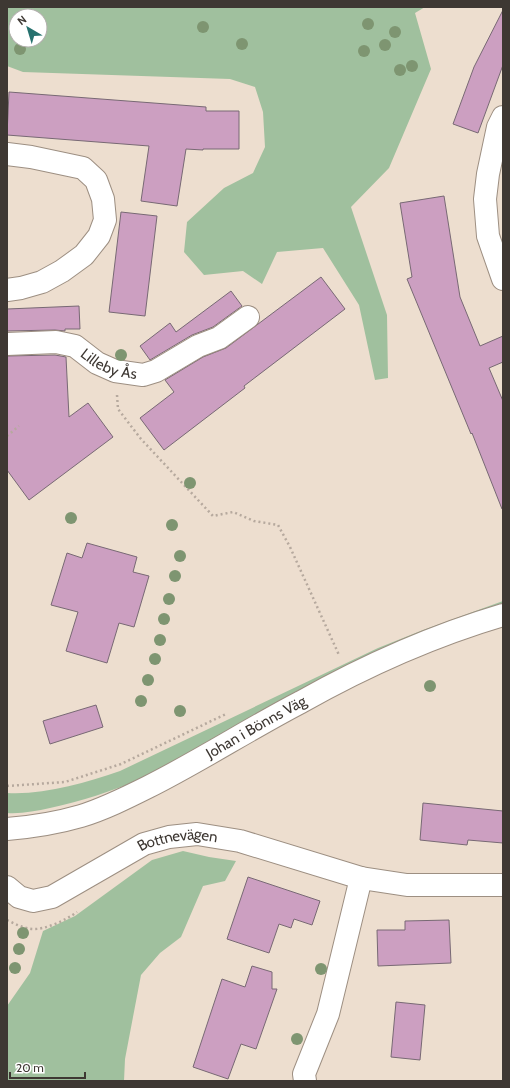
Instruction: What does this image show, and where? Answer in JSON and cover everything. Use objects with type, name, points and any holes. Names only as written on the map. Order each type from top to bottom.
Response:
[{"type":"street","points":[[503,116],[496,135],[488,174],[485,199],[488,236],[503,279]]},
{"type":"street","points":[[7,154],[31,157],[83,168],[96,180],[103,199],[105,220],[99,236],[84,255],[62,271],[42,282],[7,290]]},
{"type":"street","name":"Lilleby Ås","points":[[7,344],[56,342],[75,346],[97,363],[115,371],[143,375],[156,371],[198,346],[219,338],[248,317]]},
{"type":"street","name":"Johan i Bönns Väg","points":[[7,829],[35,826],[82,816],[122,800],[166,778],[301,701],[390,657],[419,644],[473,624],[503,615]]},
{"type":"street","name":"Bottnevägen","points":[[7,887],[19,897],[33,901],[52,897],[144,844],[169,837],[197,834],[240,841],[362,878],[407,885],[503,885]]},
{"type":"street","points":[[305,1081],[304,1074],[328,1014],[362,878]]},
{"type":"path","points":[[115,371],[118,409],[141,439],[213,516],[233,512],[254,521],[278,525],[339,656]]},
{"type":"path","points":[[7,436],[18,426]]},
{"type":"path","points":[[7,920],[17,925],[33,929],[59,923],[76,914],[81,909]]},
{"type":"green space","points":[[7,7],[425,7],[415,13],[431,69],[389,168],[351,207],[387,315],[388,378],[375,380],[359,305],[323,248],[277,252],[262,284],[243,271],[204,275],[184,252],[187,222],[224,188],[253,173],[265,147],[263,112],[255,87],[230,79],[23,72],[7,66]]},
{"type":"green space","points":[[503,601],[503,603],[409,637],[358,660],[142,779],[119,788],[62,805],[28,812],[7,813],[7,793],[50,790],[78,784],[120,771],[378,648]]},
{"type":"green space","points":[[183,851],[236,861],[225,881],[203,886],[181,937],[160,953],[141,975],[125,1059],[124,1081],[7,1081],[7,1006],[30,973],[43,931],[75,916],[152,860]]},
{"type":"building","points":[[503,10],[503,65],[478,133],[453,124],[474,67]]},
{"type":"building","points":[[9,92],[206,107],[206,111],[239,111],[239,149],[186,149],[177,206],[141,201],[149,146],[7,135]]},
{"type":"building","points":[[444,196],[460,297],[480,346],[503,336],[503,362],[489,368],[503,401],[503,509],[407,279],[412,277],[400,203]]},
{"type":"building","points":[[121,212],[157,216],[145,316],[109,312]]},
{"type":"building","points":[[321,277],[345,309],[244,386],[245,388],[164,450],[140,418],[174,392],[165,380],[203,357],[226,348]]},
{"type":"building","points":[[231,291],[242,306],[213,327],[192,335],[150,360],[140,346],[170,323],[176,332]]},
{"type":"building","points":[[79,306],[80,329],[65,329],[65,331],[7,331],[7,309]]},
{"type":"building","points":[[55,355],[66,357],[69,417],[88,403],[113,437],[29,500],[7,470],[7,356]]},
{"type":"building","points":[[87,543],[137,557],[133,572],[149,576],[134,627],[119,623],[107,663],[66,651],[78,612],[51,605],[67,553],[82,558]]},
{"type":"building","points":[[96,705],[103,727],[50,744],[43,721]]},
{"type":"building","points":[[423,803],[503,811],[503,843],[468,840],[467,845],[420,840]]},
{"type":"building","points":[[248,877],[320,901],[312,925],[294,919],[291,928],[279,924],[269,953],[227,939]]},
{"type":"building","points":[[449,920],[451,963],[378,966],[377,930],[405,930],[405,921]]},
{"type":"building","points":[[252,966],[272,972],[272,989],[277,989],[256,1049],[241,1044],[228,1079],[193,1067],[222,979],[245,987]]},
{"type":"building","points":[[396,1002],[425,1005],[420,1060],[391,1057]]}]
